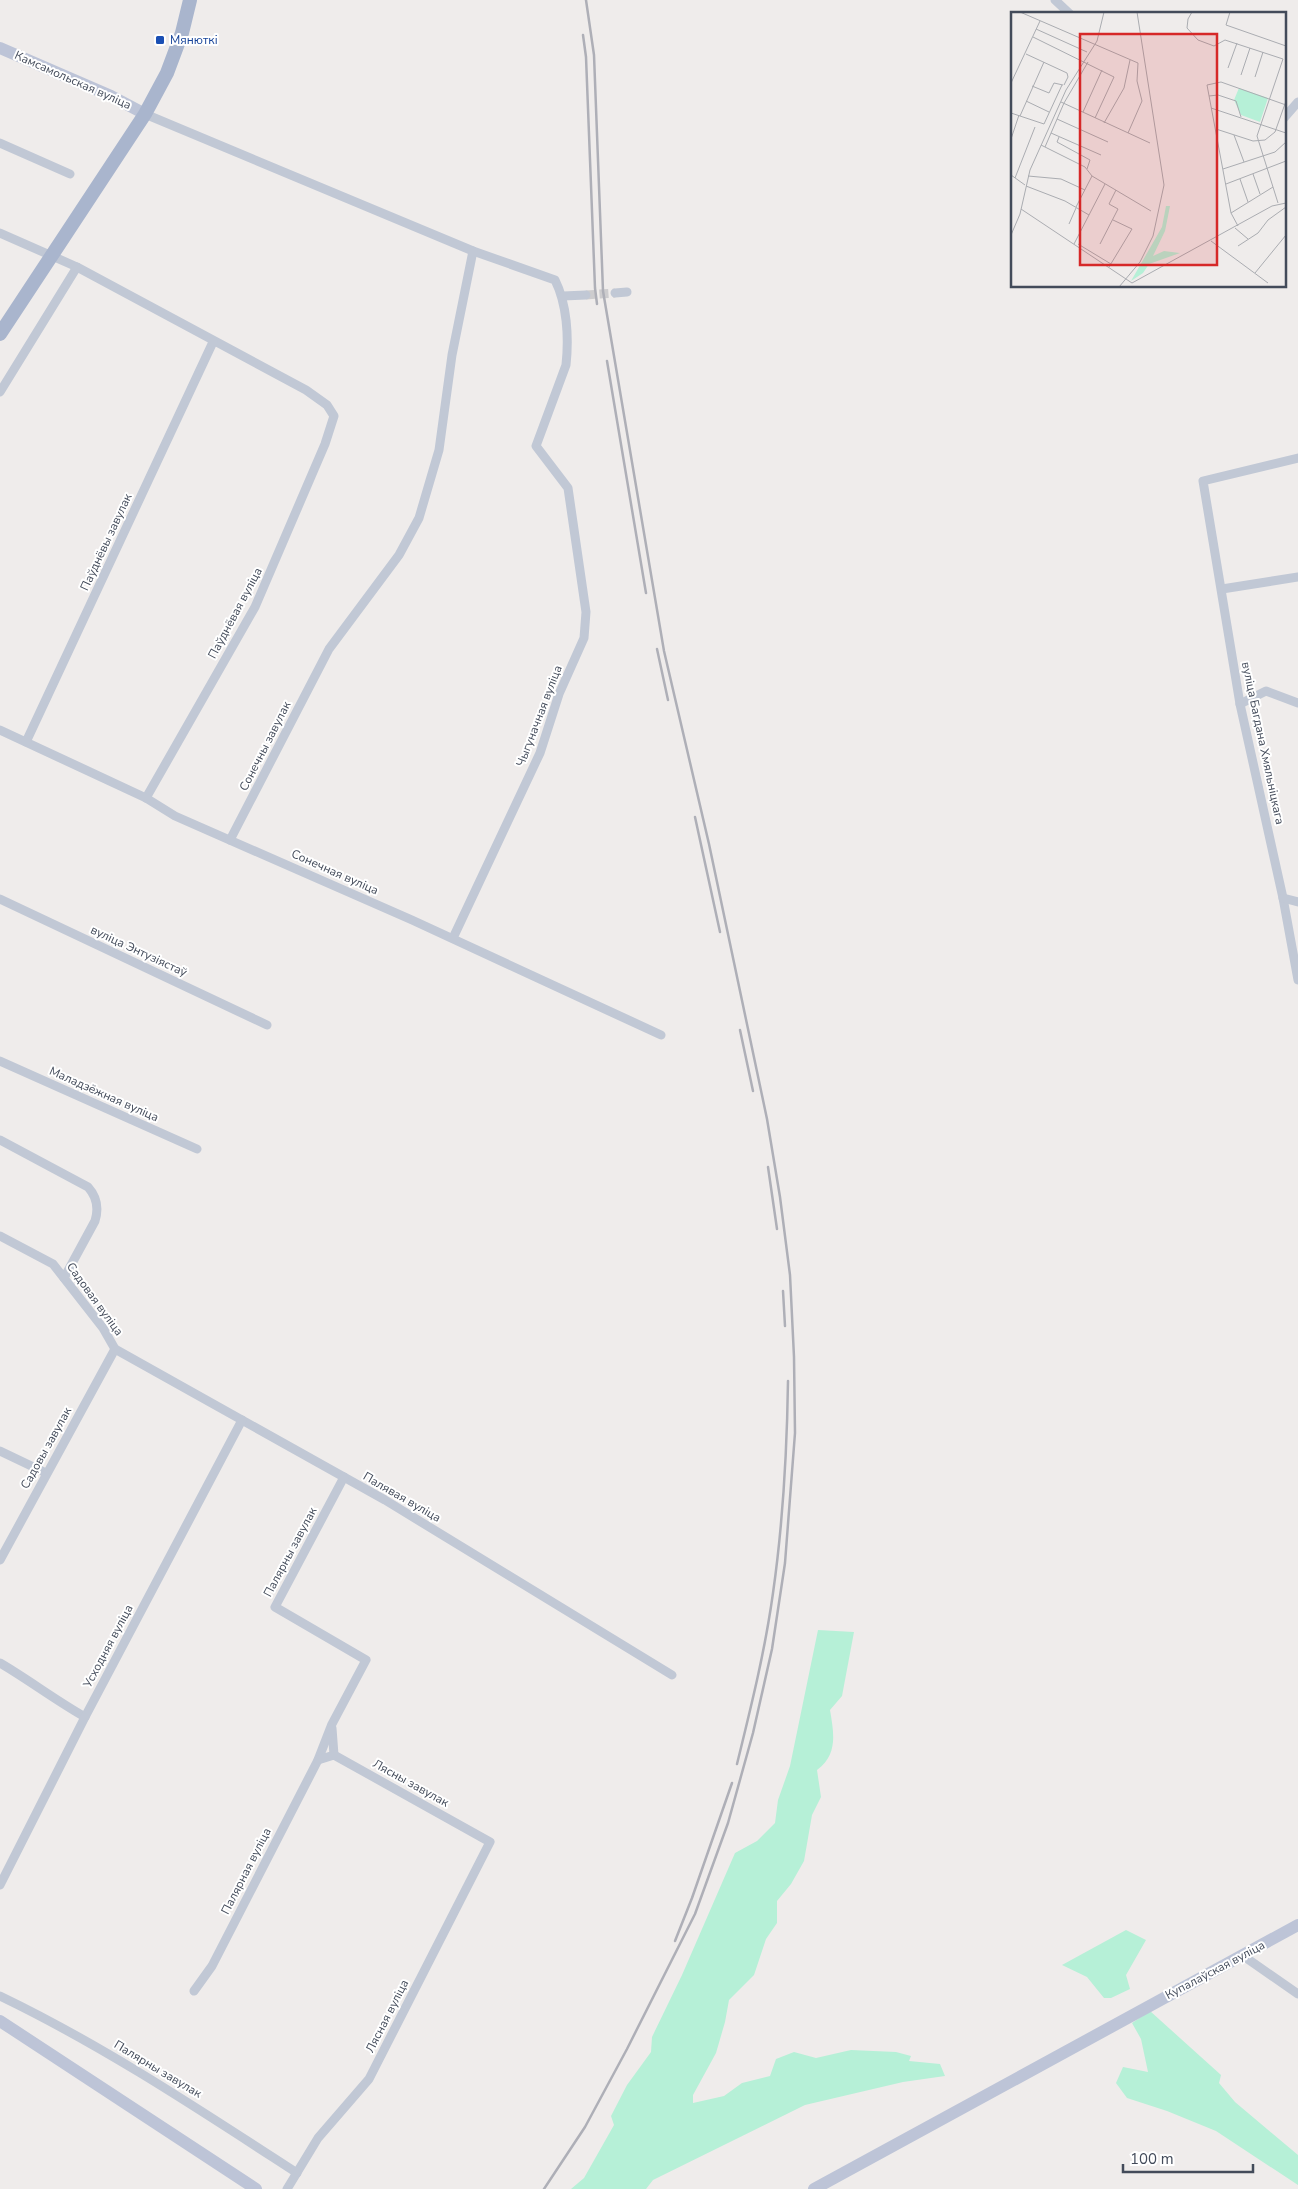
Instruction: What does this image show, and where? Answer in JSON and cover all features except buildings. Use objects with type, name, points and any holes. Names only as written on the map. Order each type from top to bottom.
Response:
[{"type":"main road","points":[[0,334],[145,114],[167,73],[182,33],[190,0]]},
{"type":"street","points":[[1055,0],[1068,12]]},
{"type":"street","name":"Камсамольская вуліца","points":[[0,48],[111,96],[145,114]]},
{"type":"street","points":[[1286,116],[1298,102]]},
{"type":"street","points":[[145,114],[473,251],[554,280],[563,296],[586,295]]},
{"type":"street","points":[[0,143],[70,174]]},
{"type":"street","points":[[0,233],[52,254],[213,342]]},
{"type":"street","name":"Сонечны завулак","points":[[230,840],[329,649],[400,555],[419,518],[439,450],[452,355],[462,297],[473,251]]},
{"type":"street","points":[[0,392],[77,267]]},
{"type":"street","points":[[615,293],[627,292]]},
{"type":"street","name":"Чыгуначная вуліца","points":[[453,938],[540,754],[559,694],[584,638],[586,612],[568,488],[536,446],[566,365],[568,352],[563,296]]},
{"type":"street","name":"Паўднёвы завулак","points":[[26,742],[213,342]]},
{"type":"street","name":"Паўднёвая вуліца","points":[[146,798],[263,590],[325,444],[334,416],[327,405],[306,390],[213,342]]},
{"type":"street","name":"вуліца Багдана Хмяльніцкага","points":[[1298,458],[1202,481],[1222,589],[1240,704],[1283,898],[1298,980]]},
{"type":"street","points":[[1222,589],[1298,577]]},
{"type":"street","points":[[1240,704],[1266,691],[1298,703]]},
{"type":"street","name":"Сонечная вуліца","points":[[0,730],[146,798],[175,816],[453,938],[661,1035]]},
{"type":"street","points":[[1283,898],[1298,902]]},
{"type":"street","name":"вуліца Энтузіястаў","points":[[0,899],[266,1025]]},
{"type":"street","name":"Маладзёжная вуліца","points":[[0,1061],[197,1149]]},
{"type":"street","points":[[0,1140],[88,1187],[96,1200],[97,1214],[95,1221],[64,1278]]},
{"type":"street","name":"Садовая вуліца","points":[[0,1236],[53,1264],[103,1328],[115,1349]]},
{"type":"street","name":"Палявая вуліца","points":[[115,1349],[385,1500],[672,1675]]},
{"type":"street","name":"Садовы завулак","points":[[0,1560],[115,1349]]},
{"type":"street","name":"Усходняя вуліца","points":[[0,1885],[85,1717],[242,1420]]},
{"type":"street","points":[[0,1451],[46,1473]]},
{"type":"street","name":"Палярны завулак","points":[[318,1760],[332,1724],[366,1660],[275,1607],[344,1477]]},
{"type":"street","points":[[0,1663],[26,1678],[51,1698],[85,1717]]},
{"type":"street","points":[[318,1760],[334,1755],[332,1724]]},
{"type":"street","name":"Лясны завулак","points":[[334,1755],[490,1842]]},
{"type":"street","name":"Палярная вуліца","points":[[194,1992],[212,1966],[318,1760]]},
{"type":"street","name":"Лясная вуліца","points":[[287,2189],[318,2138],[369,2079],[490,1842]]},
{"type":"street","name":"Купалаўская вуліца","points":[[814,2189],[1298,1925]]},
{"type":"street","points":[[1242,1955],[1298,1994]]},
{"type":"street","name":"Палярны завулак","points":[[0,1996],[52,2021],[160,2084],[297,2173]]},
{"type":"street","points":[[0,2021],[256,2189]]},
{"type":"green space","points":[[818,1630],[854,1632],[842,1696],[830,1710],[833,1743],[824,1764],[817,1770],[821,1797],[812,1815],[804,1861],[791,1884],[777,1901],[777,1923],[766,1939],[754,1975],[729,2000],[716,2053],[693,2095],[693,2103],[724,2096],[742,2083],[770,2076],[776,2059],[794,2052],[816,2058],[851,2050],[896,2052],[911,2056],[909,2061],[940,2064],[945,2076],[903,2082],[805,2105],[653,2180],[646,2189],[571,2189],[584,2178],[614,2125],[611,2116],[627,2085],[651,2052],[652,2037],[682,1975],[735,1853],[757,1841],[775,1823],[778,1800],[790,1766]]},
{"type":"green space","points":[[1126,1930],[1146,1940],[1126,1975],[1130,1989],[1111,1998],[1104,1998],[1087,1977],[1062,1965]]},
{"type":"green space","points":[[1150,2011],[1221,2075],[1219,2083],[1235,2102],[1298,2155],[1298,2185],[1216,2131],[1167,2111],[1127,2098],[1116,2083],[1123,2067],[1148,2072],[1141,2039],[1132,2023]]},
{"type":"tunnel","points":[[586,295],[615,293]]},
{"type":"railway","points":[[544,2189],[585,2127],[627,2049],[695,1914],[728,1823],[753,1733],[772,1649],[785,1563],[795,1433],[790,1275],[767,1119],[709,844],[664,651],[603,291],[594,55],[586,0]]},
{"type":"railway","points":[[583,35],[586,57],[597,304]]},
{"type":"railway","points":[[607,361],[646,593]]},
{"type":"railway","points":[[657,649],[668,700]]},
{"type":"railway","points":[[695,817],[720,932]]},
{"type":"railway","points":[[740,1030],[753,1091]]},
{"type":"railway","points":[[768,1167],[777,1229]]},
{"type":"railway","points":[[783,1291],[785,1326]]},
{"type":"railway","points":[[737,1764],[762,1658],[773,1593],[784,1487],[788,1381]]},
{"type":"railway","points":[[675,1941],[732,1783]]},
{"type":"place","name":"Мянюткі","points":[[160,40]]}]
